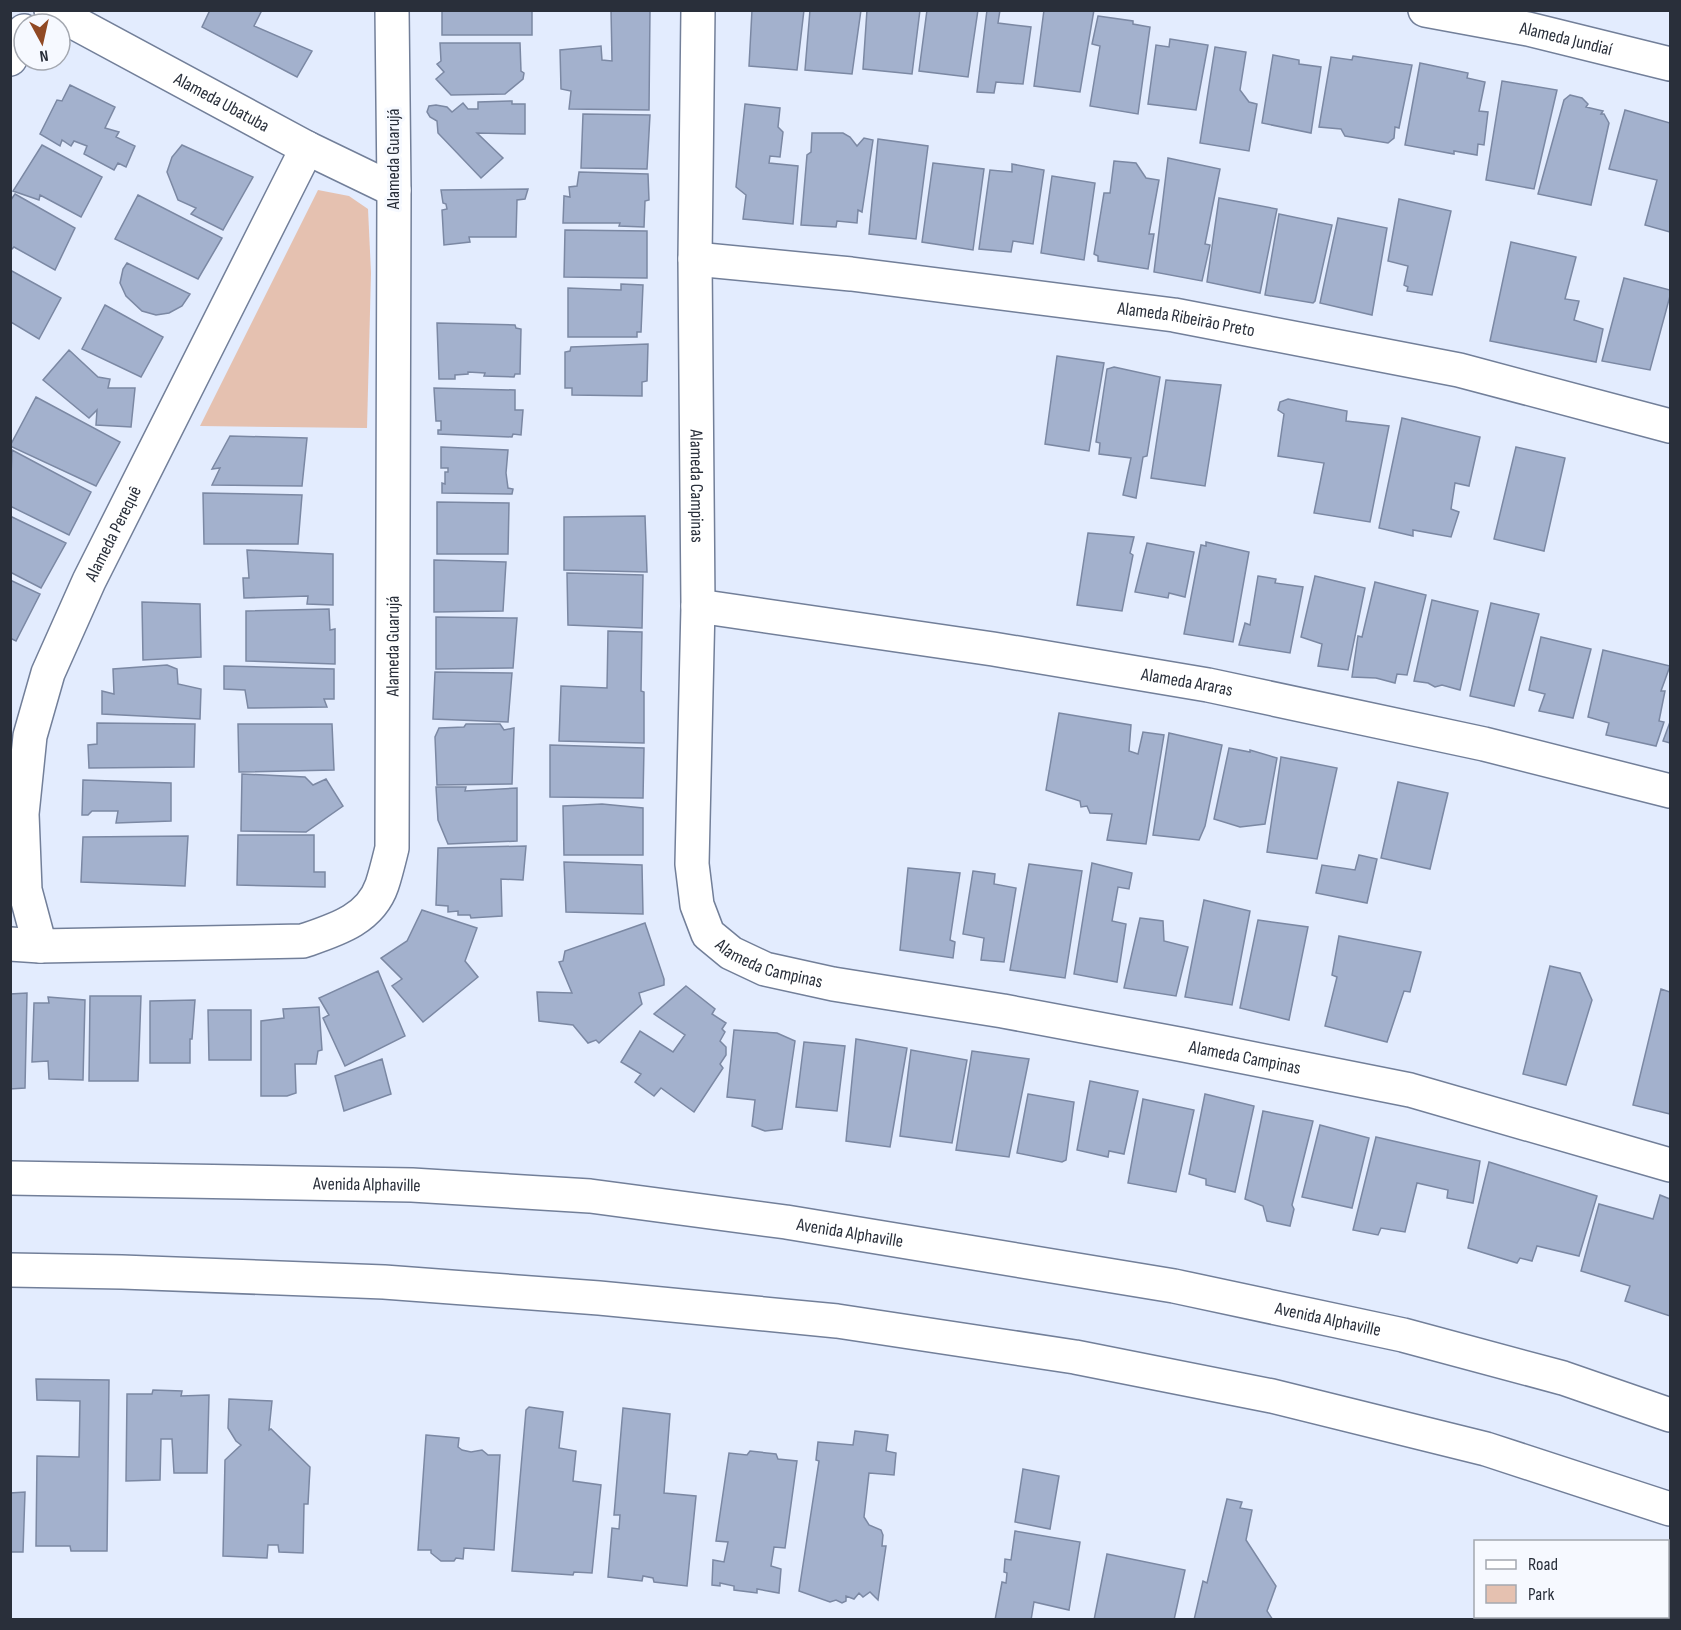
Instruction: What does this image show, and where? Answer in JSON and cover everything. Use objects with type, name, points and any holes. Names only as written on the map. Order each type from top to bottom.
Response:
[{"type":"street","name":"Alameda Ubatuba","points":[[51,10],[307,148],[394,190]]},
{"type":"street","name":"Alameda Guarujá","points":[[25,945],[303,941],[338,929],[364,914],[381,887],[392,848],[394,190],[392,10]]},
{"type":"street","name":"Alameda Campinas","points":[[698,10],[695,259],[698,606],[692,864],[697,905],[708,934],[730,953],[765,969],[833,984],[1003,1011],[1184,1044],[1410,1090],[1671,1164]]},
{"type":"street","name":"Alameda Jundiaí","points":[[1425,10],[1528,29],[1671,64]]},
{"type":"street","name":"Alameda Perequê","points":[[25,945],[22,814],[30,736],[48,673],[89,581],[307,148]]},
{"type":"street","name":"Alameda Ribeirão Preto","points":[[695,259],[851,274],[1174,315],[1459,370],[1671,426]]},
{"type":"street","name":"Alameda Araras","points":[[698,606],[993,649],[1208,685],[1484,744],[1671,791]]},
{"type":"street","name":"Avenida Alphaville","points":[[10,1178],[412,1185],[590,1196],[786,1222],[1174,1286],[1403,1335],[1563,1378],[1671,1415]]},
{"type":"street","points":[[10,1270],[384,1282],[599,1298],[837,1322],[1075,1358],[1272,1396],[1486,1449],[1671,1509]]},
{"type":"green space","points":[[318,190],[349,196],[368,209],[371,273],[367,428],[200,426]]},
{"type":"building","points":[[210,10],[262,10],[254,26],[312,51],[297,77],[202,27]]},
{"type":"building","points":[[442,10],[532,10],[532,35],[442,35]]},
{"type":"building","points":[[611,10],[650,10],[649,110],[569,109],[571,91],[561,89],[560,50],[601,46],[602,60],[612,61]]},
{"type":"building","points":[[752,10],[804,10],[797,70],[749,66]]},
{"type":"building","points":[[810,10],[861,10],[852,74],[805,70]]},
{"type":"building","points":[[867,10],[920,10],[912,74],[863,69]]},
{"type":"building","points":[[927,10],[978,10],[968,77],[919,71]]},
{"type":"building","points":[[987,10],[1000,10],[998,23],[1031,27],[1023,84],[996,82],[994,93],[977,92]]},
{"type":"building","points":[[1044,10],[1094,10],[1080,92],[1034,86]]},
{"type":"building","points":[[1098,16],[1133,21],[1133,24],[1150,27],[1138,114],[1090,106],[1100,46],[1092,44]]},
{"type":"building","points":[[1170,39],[1208,45],[1196,110],[1148,104],[1156,45],[1169,47]]},
{"type":"building","points":[[440,43],[520,43],[523,79],[505,94],[451,95],[436,79],[444,72],[437,64],[441,61]]},
{"type":"building","points":[[1215,47],[1246,52],[1240,90],[1249,102],[1257,104],[1249,151],[1200,143]]},
{"type":"building","points":[[1273,55],[1299,60],[1299,64],[1321,67],[1311,133],[1262,123]]},
{"type":"building","points":[[1353,56],[1412,65],[1399,128],[1395,127],[1394,138],[1388,143],[1345,136],[1341,129],[1319,127],[1331,57],[1352,60]]},
{"type":"building","points":[[1420,63],[1468,73],[1467,78],[1485,82],[1479,111],[1488,112],[1484,145],[1478,144],[1477,155],[1454,151],[1454,154],[1405,145]]},
{"type":"building","points":[[1502,81],[1557,90],[1534,189],[1486,180]]},
{"type":"building","points":[[70,85],[115,107],[105,128],[119,132],[116,137],[135,146],[126,167],[118,163],[114,170],[84,154],[87,146],[74,141],[71,146],[62,140],[60,146],[40,134],[57,100],[62,101]]},
{"type":"building","points":[[1570,95],[1582,98],[1588,104],[1586,107],[1603,111],[1601,114],[1604,114],[1609,123],[1591,205],[1538,194],[1564,100]]},
{"type":"building","points":[[512,101],[512,104],[525,104],[525,134],[477,133],[503,158],[481,178],[438,133],[437,121],[427,112],[429,106],[436,105],[447,107],[452,112],[463,103],[468,109],[478,109],[478,102]]},
{"type":"building","points":[[745,104],[780,108],[778,127],[783,132],[780,157],[770,156],[769,163],[798,166],[793,224],[743,219],[746,195],[736,187]]},
{"type":"building","points":[[1625,110],[1670,123],[1670,232],[1645,225],[1657,180],[1609,169]]},
{"type":"building","points":[[583,114],[650,115],[647,169],[581,168]]},
{"type":"building","points":[[812,133],[843,133],[850,137],[857,146],[864,138],[873,140],[862,212],[858,210],[857,223],[837,221],[836,227],[801,225],[807,155],[811,152]]},
{"type":"building","points":[[878,139],[928,146],[916,239],[869,234]]},
{"type":"building","points":[[42,145],[102,177],[81,217],[40,195],[39,200],[13,191]]},
{"type":"building","points":[[182,145],[253,177],[223,230],[191,214],[196,208],[178,200],[167,172],[172,157]]},
{"type":"building","points":[[1168,158],[1220,169],[1205,244],[1210,245],[1202,281],[1154,272]]},
{"type":"building","points":[[1114,161],[1136,163],[1146,178],[1159,180],[1149,234],[1154,234],[1148,269],[1098,261],[1098,256],[1094,254],[1104,193],[1110,193]]},
{"type":"building","points":[[933,163],[984,169],[973,250],[922,242]]},
{"type":"building","points":[[1012,164],[1044,170],[1033,244],[1013,241],[1011,252],[979,249],[990,170],[1012,172]]},
{"type":"building","points":[[579,172],[648,174],[649,200],[645,201],[644,227],[619,226],[620,223],[563,223],[564,196],[570,197],[569,187],[577,186]]},
{"type":"building","points":[[1052,176],[1095,183],[1084,260],[1041,253]]},
{"type":"building","points":[[528,189],[525,199],[517,200],[516,237],[469,237],[470,242],[444,245],[442,210],[447,209],[446,204],[443,203],[441,190]]},
{"type":"building","points":[[15,194],[75,228],[55,270],[14,247],[10,251],[10,201]]},
{"type":"building","points":[[138,195],[222,238],[198,279],[115,239]]},
{"type":"building","points":[[1219,198],[1277,209],[1260,293],[1207,282]]},
{"type":"building","points":[[1399,199],[1451,211],[1432,295],[1407,291],[1408,287],[1404,285],[1408,266],[1388,261]]},
{"type":"building","points":[[1279,214],[1332,225],[1313,303],[1265,295]]},
{"type":"building","points":[[1338,218],[1387,228],[1372,315],[1320,303]]},
{"type":"building","points":[[565,230],[647,231],[647,278],[564,277]]},
{"type":"building","points":[[1511,242],[1576,257],[1565,299],[1579,301],[1574,320],[1603,329],[1596,362],[1490,341]]},
{"type":"building","points":[[127,263],[190,294],[182,306],[169,313],[156,315],[142,311],[126,296],[120,283]]},
{"type":"building","points":[[10,270],[61,298],[39,339],[11,322],[10,324]]},
{"type":"building","points":[[1624,278],[1670,290],[1650,370],[1602,361]]},
{"type":"building","points":[[621,284],[643,285],[641,332],[637,332],[637,337],[568,337],[568,288],[621,290]]},
{"type":"building","points":[[105,305],[163,337],[141,377],[82,349]]},
{"type":"building","points":[[437,323],[515,325],[516,328],[521,329],[520,374],[515,374],[514,377],[484,376],[485,373],[468,372],[468,374],[455,375],[455,379],[439,379]]},
{"type":"building","points":[[648,344],[647,381],[642,382],[642,396],[572,395],[572,388],[565,388],[565,352],[570,351],[571,347]]},
{"type":"building","points":[[69,350],[98,377],[110,379],[108,388],[135,388],[131,427],[96,425],[97,410],[89,418],[43,380]]},
{"type":"building","points":[[1057,356],[1104,363],[1089,451],[1045,444]]},
{"type":"building","points":[[1114,367],[1160,377],[1147,456],[1143,457],[1136,498],[1123,495],[1131,458],[1099,454],[1100,443],[1096,442],[1107,369]]},
{"type":"building","points":[[1166,380],[1221,385],[1205,486],[1151,478]]},
{"type":"building","points":[[434,388],[515,390],[515,410],[523,410],[521,435],[513,434],[512,437],[438,434],[438,430],[441,430],[441,421],[436,421]]},
{"type":"building","points":[[36,397],[120,442],[96,486],[10,446]]},
{"type":"building","points":[[1288,399],[1347,411],[1346,421],[1389,426],[1370,522],[1314,513],[1324,463],[1278,456],[1284,414],[1278,410],[1280,402]]},
{"type":"building","points":[[1402,418],[1480,437],[1469,486],[1455,483],[1451,509],[1459,512],[1451,537],[1413,530],[1413,536],[1379,528]]},
{"type":"building","points":[[230,436],[307,438],[302,486],[212,485],[220,468],[212,469]]},
{"type":"building","points":[[441,447],[508,450],[506,473],[508,488],[513,489],[512,494],[442,493],[442,483],[445,484],[445,472],[448,472],[448,468],[441,468]]},
{"type":"building","points":[[1516,447],[1565,458],[1544,551],[1494,539]]},
{"type":"building","points":[[12,450],[91,492],[69,535],[10,506]]},
{"type":"building","points":[[203,493],[302,495],[298,544],[204,544]]},
{"type":"building","points":[[437,502],[509,503],[508,554],[437,554]]},
{"type":"building","points":[[10,516],[66,543],[41,588],[10,572]]},
{"type":"building","points":[[645,516],[647,572],[564,570],[564,517]]},
{"type":"building","points":[[1088,533],[1134,537],[1130,553],[1133,555],[1122,611],[1077,605]]},
{"type":"building","points":[[1206,542],[1249,552],[1233,642],[1184,634],[1201,545],[1206,546]]},
{"type":"building","points":[[1147,543],[1194,552],[1185,597],[1169,593],[1168,598],[1135,592]]},
{"type":"building","points":[[247,550],[333,554],[333,605],[307,604],[308,596],[244,598],[243,578],[249,578]]},
{"type":"building","points":[[434,560],[506,562],[503,611],[434,612]]},
{"type":"building","points":[[567,573],[643,575],[642,628],[568,625]]},
{"type":"building","points":[[1258,576],[1276,579],[1275,583],[1303,587],[1290,653],[1239,645],[1245,623],[1250,625]]},
{"type":"building","points":[[1315,576],[1365,588],[1348,670],[1318,666],[1322,644],[1301,637]]},
{"type":"building","points":[[10,580],[40,594],[16,641],[10,638]]},
{"type":"building","points":[[1375,582],[1426,595],[1407,675],[1397,674],[1395,683],[1376,678],[1352,677],[1358,636],[1362,637]]},
{"type":"building","points":[[1432,600],[1478,611],[1460,690],[1442,685],[1435,687],[1428,683],[1414,681]]},
{"type":"building","points":[[142,602],[200,604],[201,657],[143,660]]},
{"type":"building","points":[[1491,603],[1539,614],[1514,706],[1470,696]]},
{"type":"building","points":[[329,609],[330,630],[335,629],[335,664],[246,661],[246,611]]},
{"type":"building","points":[[436,617],[517,618],[513,668],[436,669]]},
{"type":"building","points":[[608,631],[642,632],[641,691],[644,692],[644,743],[559,741],[561,686],[607,688]]},
{"type":"building","points":[[1541,637],[1591,649],[1573,718],[1539,711],[1545,694],[1529,690]]},
{"type":"building","points":[[1603,650],[1670,666],[1661,691],[1665,691],[1659,721],[1664,722],[1656,746],[1606,735],[1609,723],[1588,717]]},
{"type":"building","points":[[167,665],[177,669],[178,684],[201,689],[200,719],[102,714],[102,691],[114,694],[113,669]]},
{"type":"building","points":[[224,666],[334,669],[334,699],[324,699],[327,707],[248,708],[245,690],[224,689]]},
{"type":"building","points":[[435,672],[512,673],[508,722],[433,719]]},
{"type":"building","points":[[1059,713],[1131,725],[1129,751],[1138,754],[1143,732],[1164,735],[1146,844],[1107,840],[1112,814],[1090,813],[1087,806],[1081,807],[1080,801],[1046,790]]},
{"type":"building","points":[[1670,722],[1670,743],[1663,741]]},
{"type":"building","points":[[97,723],[195,724],[194,767],[89,768],[88,745],[97,744]]},
{"type":"building","points":[[238,724],[332,724],[334,770],[239,772]]},
{"type":"building","points":[[466,724],[500,724],[504,730],[514,728],[512,784],[437,785],[435,737],[439,728],[464,727]]},
{"type":"building","points":[[1169,733],[1222,745],[1205,826],[1199,840],[1153,835]]},
{"type":"building","points":[[550,745],[644,748],[643,798],[550,797]]},
{"type":"building","points":[[1229,748],[1250,752],[1250,750],[1277,758],[1265,824],[1240,827],[1214,819]]},
{"type":"building","points":[[1281,757],[1337,768],[1317,859],[1267,852]]},
{"type":"building","points":[[242,774],[305,777],[313,785],[326,779],[343,806],[306,832],[241,831]]},
{"type":"building","points":[[83,780],[171,783],[171,821],[116,823],[118,811],[92,811],[88,815],[82,815]]},
{"type":"building","points":[[1398,782],[1448,793],[1430,869],[1381,858]]},
{"type":"building","points":[[436,787],[466,787],[465,791],[517,788],[517,841],[448,844],[438,820]]},
{"type":"building","points":[[602,804],[643,808],[643,855],[564,855],[563,806]]},
{"type":"building","points":[[238,835],[314,835],[314,872],[325,872],[325,887],[237,885]]},
{"type":"building","points":[[188,836],[185,886],[81,882],[83,837]]},
{"type":"building","points":[[526,846],[523,880],[501,879],[502,916],[471,918],[470,915],[458,915],[458,911],[448,912],[448,906],[436,905],[438,848]]},
{"type":"building","points":[[1359,855],[1377,859],[1367,903],[1316,893],[1322,865],[1355,870]]},
{"type":"building","points":[[564,862],[642,865],[643,914],[566,912]]},
{"type":"building","points":[[1092,863],[1132,873],[1129,889],[1118,887],[1112,921],[1126,924],[1117,982],[1074,974]]},
{"type":"building","points":[[1029,864],[1082,871],[1065,978],[1010,970]]},
{"type":"building","points":[[908,868],[960,873],[950,940],[955,942],[953,958],[900,950]]},
{"type":"building","points":[[973,871],[995,874],[994,884],[1016,888],[1004,962],[981,960],[984,938],[963,934]]},
{"type":"building","points":[[1204,900],[1250,911],[1232,1005],[1185,997]]},
{"type":"building","points":[[422,910],[477,928],[465,961],[478,977],[423,1022],[392,986],[402,979],[381,958],[407,941]]},
{"type":"building","points":[[1140,918],[1163,921],[1164,941],[1188,947],[1176,996],[1124,988]]},
{"type":"building","points":[[1258,920],[1308,927],[1289,1020],[1240,1008]]},
{"type":"building","points":[[645,923],[664,985],[639,993],[642,1004],[599,1043],[596,1040],[588,1043],[573,1025],[539,1021],[537,992],[572,993],[559,962],[563,961],[565,951]]},
{"type":"building","points":[[1339,936],[1421,952],[1410,992],[1404,991],[1387,1042],[1325,1026],[1337,977],[1332,975]]},
{"type":"building","points":[[1550,966],[1580,973],[1592,1000],[1566,1085],[1523,1074]]},
{"type":"building","points":[[378,971],[405,1036],[345,1066],[323,1018],[329,1015],[319,998]]},
{"type":"building","points":[[686,986],[715,1009],[712,1014],[726,1023],[722,1029],[725,1032],[720,1041],[726,1047],[726,1055],[720,1064],[723,1068],[694,1112],[661,1088],[654,1096],[635,1082],[641,1074],[621,1062],[640,1031],[673,1052],[685,1035],[654,1014]]},
{"type":"building","points":[[1661,989],[1670,992],[1670,1114],[1633,1105]]},
{"type":"building","points":[[27,993],[25,1088],[10,1089],[10,994]]},
{"type":"building","points":[[90,996],[141,996],[138,1081],[89,1081]]},
{"type":"building","points":[[48,997],[85,1000],[83,1080],[49,1079],[48,1061],[32,1062],[34,1003],[49,1003]]},
{"type":"building","points":[[195,1000],[192,1039],[190,1039],[190,1063],[150,1063],[150,1001]]},
{"type":"building","points":[[319,1007],[322,1050],[318,1051],[316,1064],[295,1064],[296,1093],[287,1096],[261,1096],[261,1021],[284,1018],[283,1009]]},
{"type":"building","points":[[208,1010],[251,1010],[251,1060],[209,1060]]},
{"type":"building","points":[[734,1030],[777,1033],[795,1041],[782,1129],[765,1131],[752,1126],[755,1100],[727,1097]]},
{"type":"building","points":[[856,1039],[907,1048],[890,1147],[846,1141]]},
{"type":"building","points":[[804,1042],[845,1046],[837,1111],[796,1107]]},
{"type":"building","points":[[911,1050],[967,1060],[952,1143],[900,1136]]},
{"type":"building","points":[[972,1051],[1029,1059],[1009,1157],[956,1150]]},
{"type":"building","points":[[382,1059],[391,1094],[344,1111],[335,1076]]},
{"type":"building","points":[[1090,1081],[1138,1091],[1124,1154],[1109,1151],[1108,1157],[1077,1150]]},
{"type":"building","points":[[1028,1094],[1074,1102],[1066,1160],[1062,1162],[1017,1153]]},
{"type":"building","points":[[1205,1094],[1254,1106],[1235,1192],[1206,1185],[1206,1179],[1189,1174]]},
{"type":"building","points":[[1143,1099],[1194,1110],[1176,1192],[1128,1183]]},
{"type":"building","points":[[1263,1111],[1313,1121],[1292,1205],[1294,1209],[1290,1226],[1267,1221],[1263,1206],[1245,1199]]},
{"type":"building","points":[[1320,1125],[1369,1138],[1352,1208],[1302,1197]]},
{"type":"building","points":[[1376,1137],[1480,1161],[1473,1203],[1447,1198],[1448,1190],[1417,1183],[1405,1232],[1381,1228],[1378,1235],[1353,1230]]},
{"type":"building","points":[[1489,1162],[1597,1196],[1579,1256],[1537,1246],[1532,1261],[1520,1258],[1517,1263],[1468,1248]]},
{"type":"building","points":[[1660,1195],[1670,1199],[1670,1316],[1625,1301],[1630,1286],[1581,1271],[1599,1204],[1653,1219]]},
{"type":"building","points":[[36,1379],[109,1380],[107,1551],[71,1551],[70,1546],[36,1546],[37,1456],[79,1457],[80,1401],[37,1400]]},
{"type":"building","points":[[153,1390],[182,1391],[181,1396],[209,1395],[207,1473],[174,1473],[172,1439],[161,1439],[160,1480],[126,1481],[127,1394],[152,1394]]},
{"type":"building","points":[[229,1399],[272,1401],[269,1430],[271,1429],[310,1467],[308,1504],[304,1504],[303,1553],[279,1552],[278,1545],[268,1545],[267,1558],[223,1556],[225,1460],[241,1445],[228,1428]]},
{"type":"building","points":[[529,1407],[563,1412],[559,1448],[576,1451],[573,1481],[601,1485],[592,1573],[574,1572],[573,1575],[512,1571],[526,1410]]},
{"type":"building","points":[[623,1408],[670,1414],[664,1493],[696,1496],[687,1586],[654,1582],[653,1578],[643,1576],[642,1581],[608,1577],[612,1528],[619,1529],[620,1515],[614,1515]]},
{"type":"building","points":[[855,1431],[888,1435],[886,1451],[896,1453],[894,1475],[869,1473],[864,1517],[869,1525],[881,1530],[882,1546],[886,1546],[878,1600],[870,1592],[863,1597],[859,1593],[854,1599],[846,1596],[846,1601],[842,1603],[836,1600],[830,1602],[799,1591],[819,1461],[816,1460],[818,1442],[853,1445]]},
{"type":"building","points":[[426,1435],[459,1438],[458,1447],[462,1450],[471,1452],[482,1450],[488,1455],[500,1455],[494,1550],[464,1548],[463,1559],[441,1561],[431,1553],[431,1550],[418,1550]]},
{"type":"building","points":[[750,1451],[776,1454],[778,1459],[797,1461],[785,1548],[774,1547],[771,1566],[781,1569],[779,1593],[757,1589],[757,1593],[734,1590],[734,1586],[720,1583],[720,1586],[712,1585],[713,1560],[724,1562],[728,1542],[716,1541],[729,1453],[747,1455]]},
{"type":"building","points":[[1023,1469],[1059,1476],[1050,1529],[1015,1522]]},
{"type":"building","points":[[25,1492],[23,1552],[11,1552],[10,1493]]},
{"type":"building","points":[[1227,1499],[1242,1502],[1240,1508],[1252,1510],[1246,1540],[1276,1586],[1267,1611],[1273,1620],[1194,1620],[1203,1581],[1207,1583]]},
{"type":"building","points":[[1015,1531],[1080,1542],[1069,1610],[1034,1602],[1031,1620],[995,1620],[1002,1582],[1006,1583],[1005,1559],[1011,1560]]},
{"type":"building","points":[[1107,1554],[1185,1570],[1174,1620],[1094,1620]]},
{"type":"building","points":[[1496,1618],[1544,1618],[1544,1620],[1496,1620]]}]
